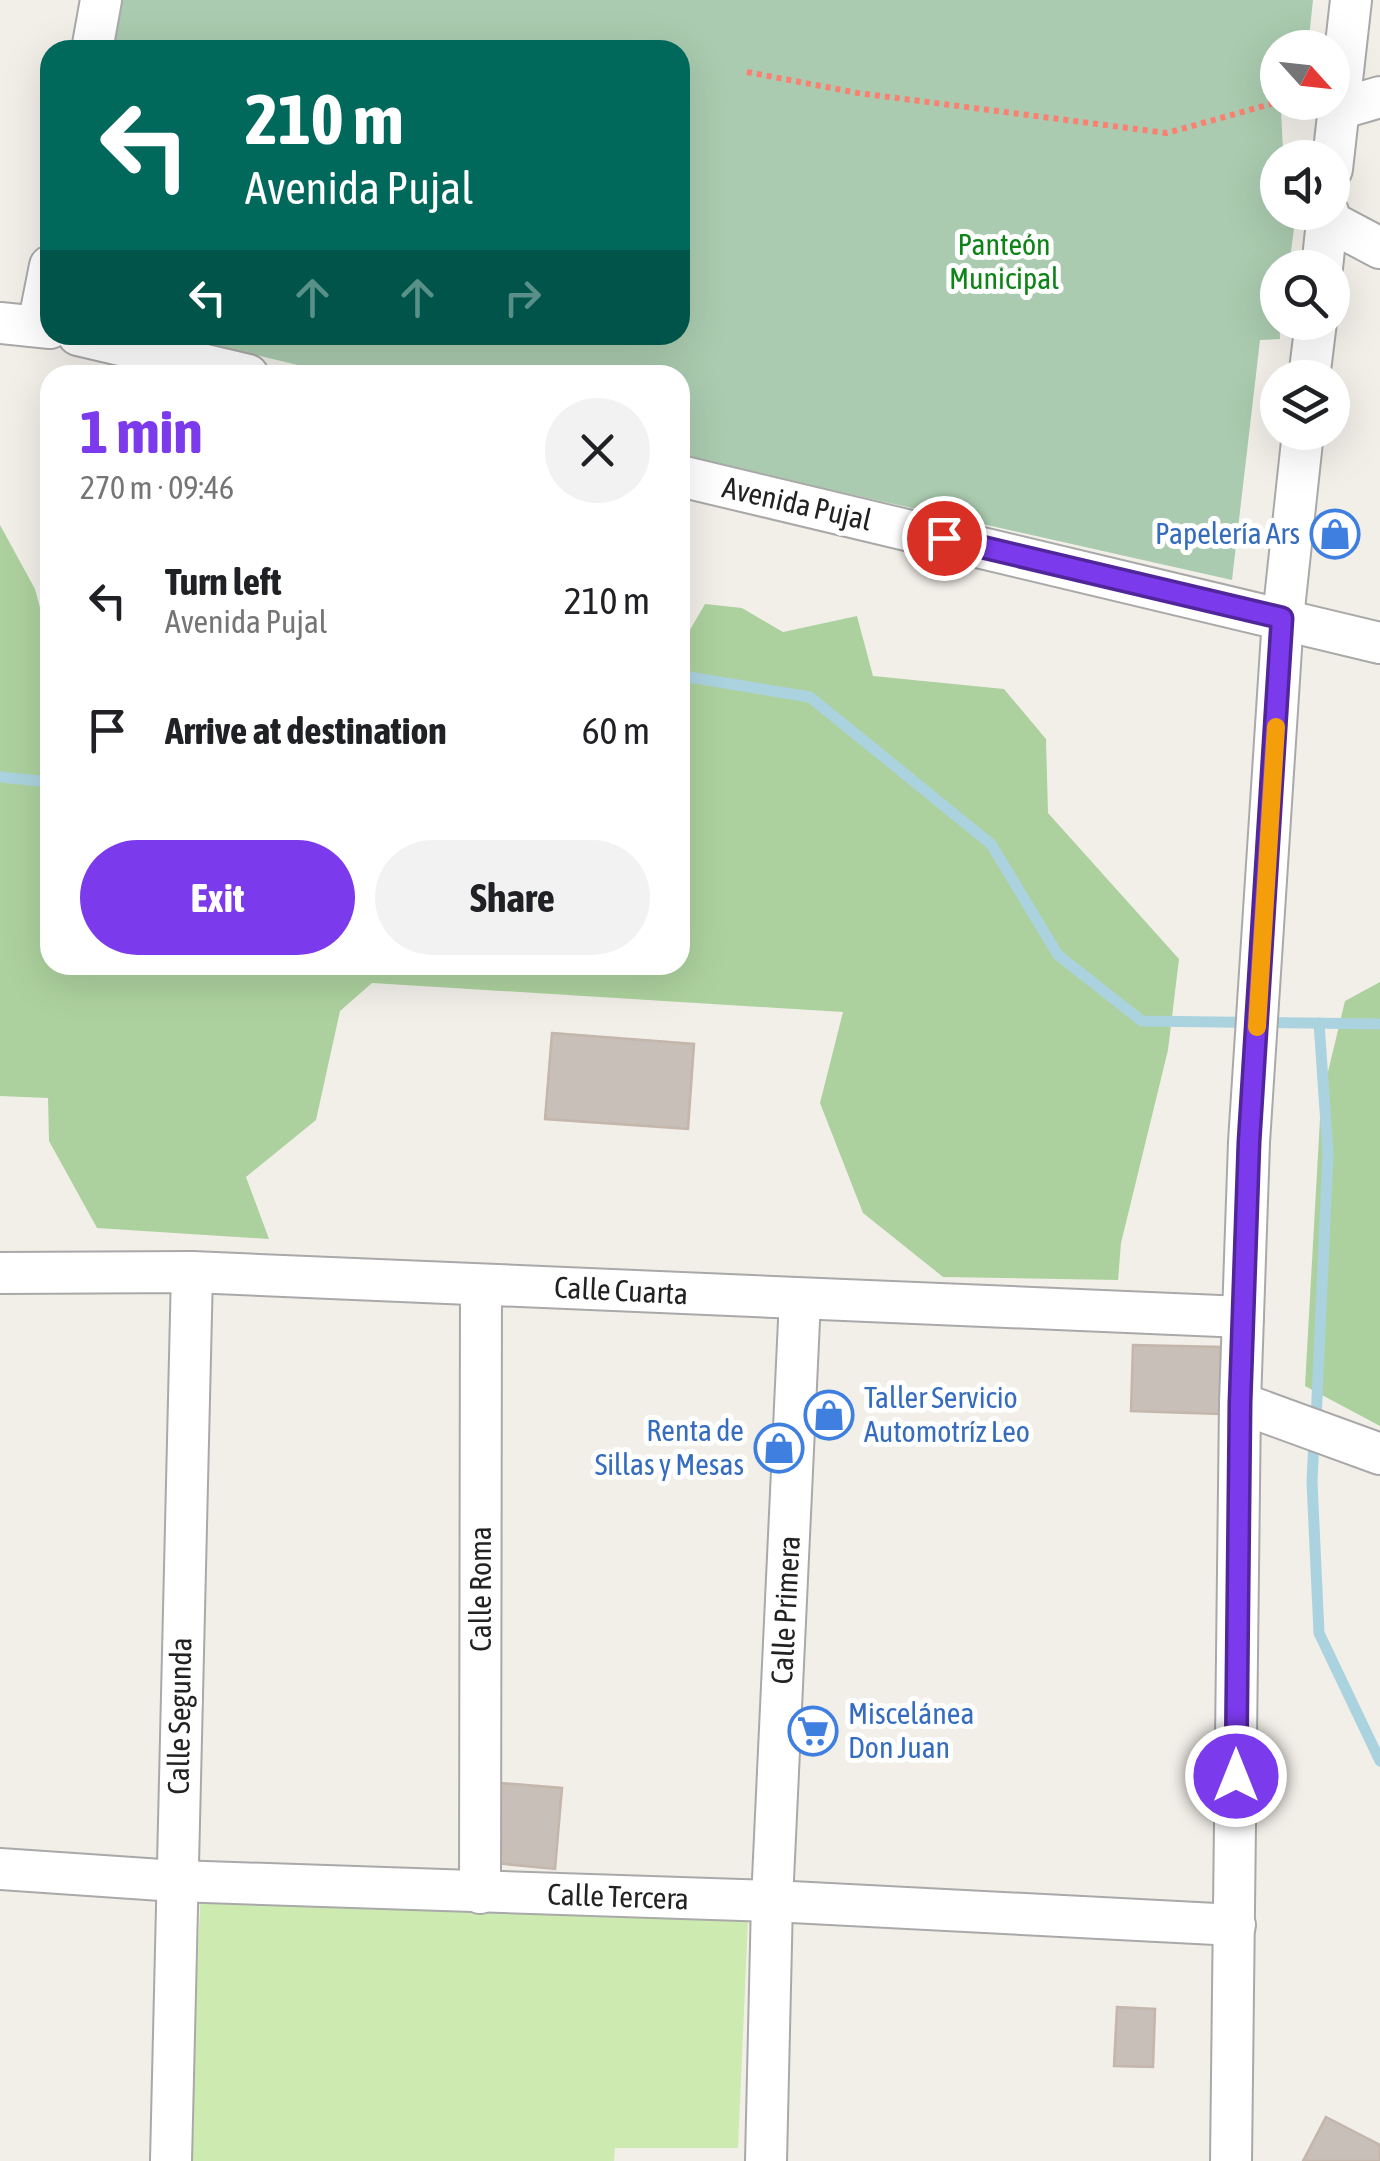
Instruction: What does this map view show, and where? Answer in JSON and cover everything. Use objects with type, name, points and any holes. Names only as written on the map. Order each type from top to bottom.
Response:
[{"type":"street","points":[[94,40],[101,0]]},
{"type":"street","points":[[1348,30],[1351,0]]},
{"type":"street","points":[[1350,106],[1380,97]]},
{"type":"street","points":[[1350,230],[1380,248]]},
{"type":"street","points":[[29,326],[40,295]]},
{"type":"street","points":[[120,345],[206,365]]},
{"type":"street","points":[[1231,2161],[1240,1403],[1249,1142],[1282,618],[1301,450]]},
{"type":"street","name":"Avenida Pujal","points":[[690,478],[1380,643]]},
{"type":"street","name":"Calle Cuarta","points":[[0,1273],[192,1272],[1243,1317]]},
{"type":"street","name":"Calle Segunda","points":[[171,2161],[192,1272]]},
{"type":"street","name":"Calle Roma","points":[[480,1285],[480,1893]]},
{"type":"street","name":"Calle Primera","points":[[766,2161],[772,1902],[800,1300]]},
{"type":"street","points":[[1240,1403],[1380,1454]]},
{"type":"street","name":"Calle Tercera","points":[[0,1869],[176,1881],[772,1902],[1235,1925]]},
{"type":"path","points":[[747,72],[858,93],[1167,132],[1260,107]]},
{"type":"green space","name":"Panteón Municipal","points":[[122,0],[1313,0],[1310,30],[1260,30],[1260,120],[1281,120],[1282,140],[1260,140],[1260,230],[1294,230],[1291,250],[1260,250],[1260,340],[1232,580],[690,458],[690,365],[298,365],[214,345],[690,345],[690,40],[115,40]]},
{"type":"green space","points":[[0,525],[35,589],[40,608],[40,975],[690,975],[690,630],[705,604],[742,608],[783,632],[857,616],[873,676],[1004,689],[1046,739],[1048,813],[1179,959],[1168,1050],[1121,1243],[1118,1280],[943,1277],[863,1213],[820,1103],[843,1012],[372,983],[340,1011],[316,1120],[246,1177],[269,1239],[97,1228],[49,1141],[48,1098],[0,1096]]},
{"type":"green space","points":[[1380,982],[1380,1426],[1305,1386],[1321,1101],[1345,1001]]},
{"type":"green space","points":[[201,1887],[748,1920],[738,2148],[615,2148],[614,2161],[188,2161]]},
{"type":"building","points":[[552,1033],[694,1044],[688,1129],[545,1119]]},
{"type":"building","points":[[1133,1345],[1223,1347],[1220,1414],[1131,1411]]},
{"type":"building","points":[[501,1783],[562,1788],[555,1869],[494,1863]]},
{"type":"building","points":[[1117,2007],[1155,2009],[1153,2067],[1114,2066]]},
{"type":"building","points":[[1326,2117],[1380,2145],[1380,2161],[1303,2161]]},
{"type":"waterway","points":[[690,677],[810,697],[991,844],[1058,955],[1142,1021],[1380,1024]]},
{"type":"waterway","points":[[0,777],[40,781]]},
{"type":"waterway","points":[[1316,1421],[1328,1153],[1319,1023]]},
{"type":"waterway","points":[[1314,1439],[1312,1482],[1319,1633],[1380,1761]]},
{"type":"slow traffic","points":[[1257,1027],[1276,727]]},
{"type":"place","name":"Papelería Ars","points":[[1335,534]]},
{"type":"place","name":"Taller Servicio Automotríz Leo","points":[[829,1415]]},
{"type":"place","name":"Renta de Sillas y Mesas","points":[[779,1448]]},
{"type":"place","name":"Miscelánea Don Juan","points":[[813,1731]]},
{"type":"route","points":[[944,538],[1282,618],[1249,1142],[1240,1403],[1236,1776]]}]
